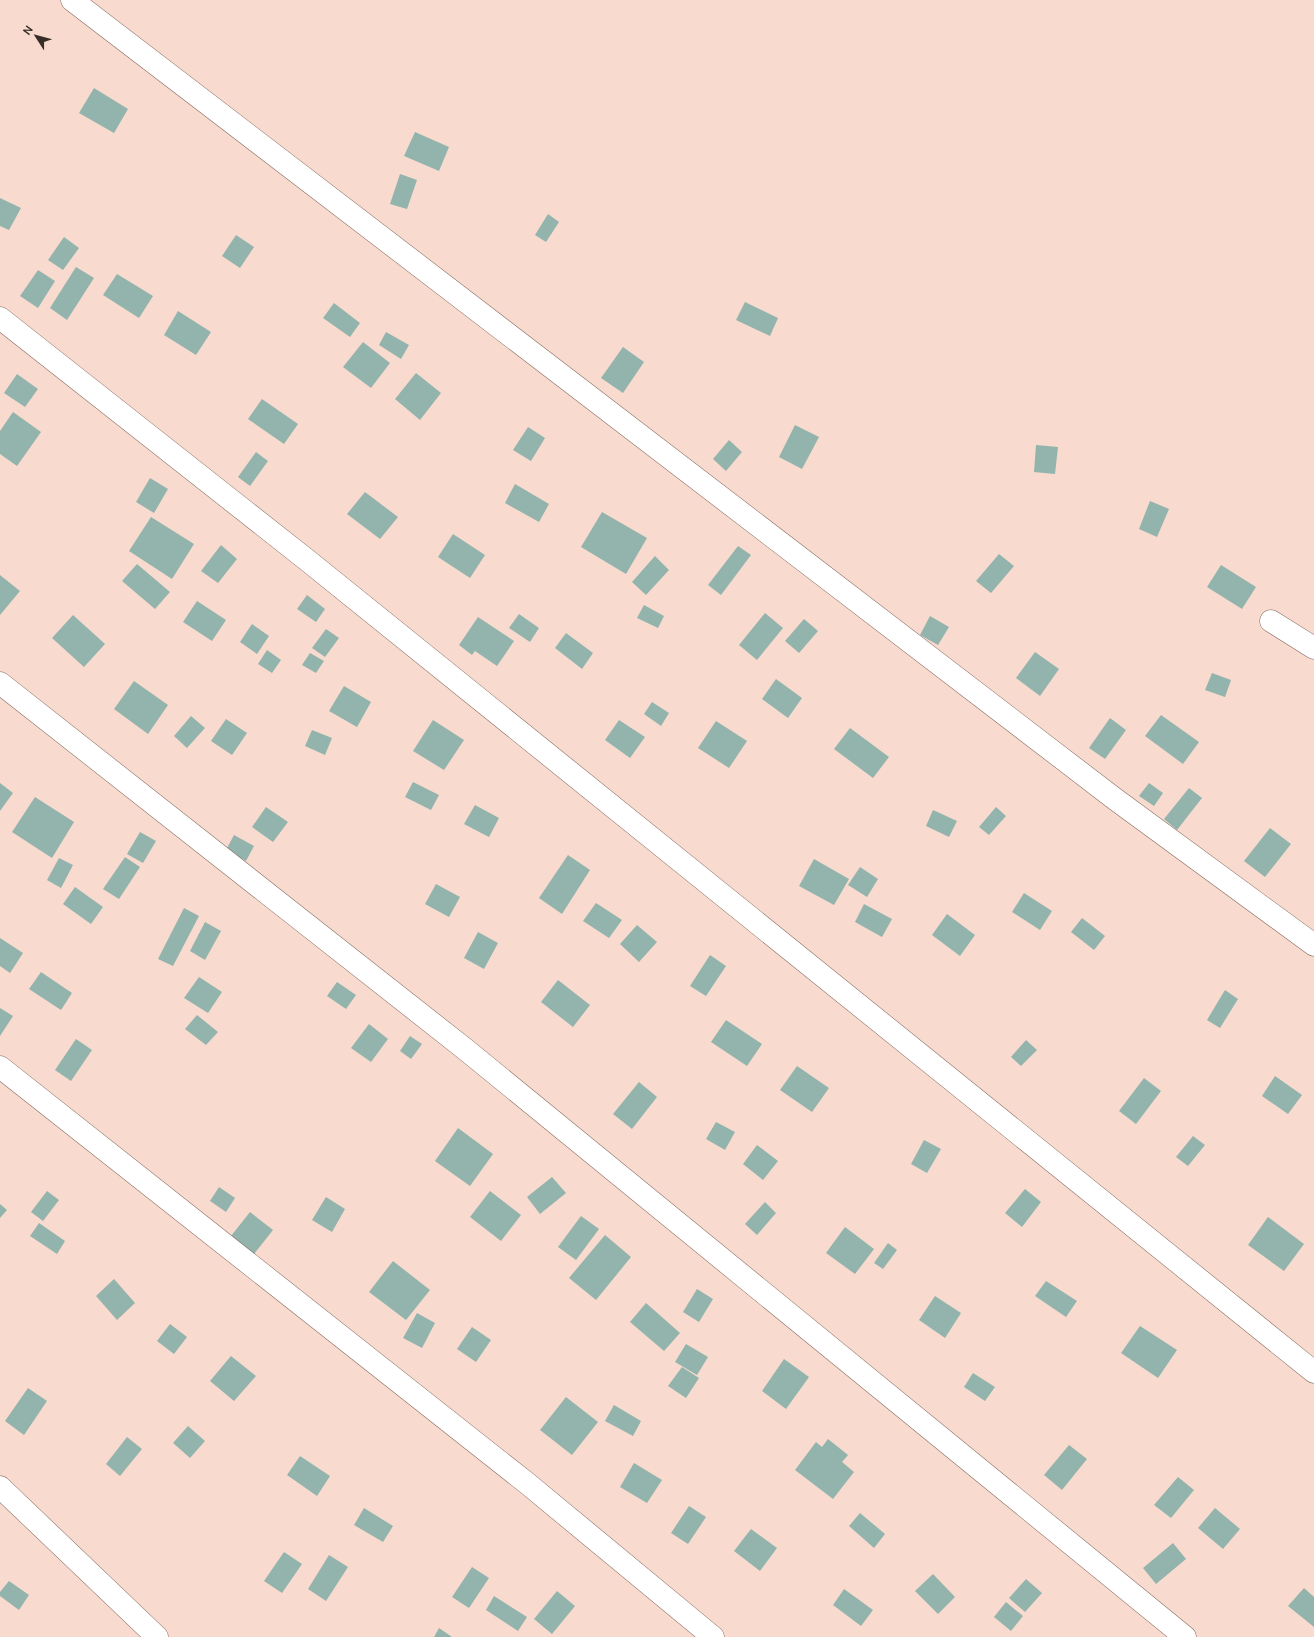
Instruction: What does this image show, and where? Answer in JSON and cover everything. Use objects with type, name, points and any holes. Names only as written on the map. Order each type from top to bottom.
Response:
[{"type":"street","points":[[72,0],[1115,799],[1314,945]]},
{"type":"street","points":[[0,318],[307,560],[1314,1372]]},
{"type":"street","points":[[1271,621],[1314,648]]},
{"type":"street","points":[[0,683],[465,1049],[1186,1637]]},
{"type":"street","points":[[0,1067],[528,1484],[713,1637]]},
{"type":"street","points":[[0,1487],[157,1637]]},
{"type":"building","points":[[94,88],[128,109],[114,133],[79,113]]},
{"type":"building","points":[[415,132],[449,147],[439,171],[404,156]]},
{"type":"building","points":[[400,174],[417,180],[407,209],[390,204]]},
{"type":"building","points":[[0,198],[21,208],[9,230],[0,226]]},
{"type":"building","points":[[548,214],[559,222],[546,242],[535,235]]},
{"type":"building","points":[[236,235],[254,247],[240,268],[222,256]]},
{"type":"building","points":[[64,237],[79,248],[63,270],[48,260]]},
{"type":"building","points":[[76,267],[94,278],[67,320],[50,308]]},
{"type":"building","points":[[38,270],[55,281],[38,308],[20,296]]},
{"type":"building","points":[[117,274],[153,296],[139,318],[103,295]]},
{"type":"building","points":[[745,302],[778,318],[770,336],[736,320]]},
{"type":"building","points":[[334,303],[360,323],[350,337],[323,318]]},
{"type":"building","points":[[178,311],[211,332],[196,355],[164,335]]},
{"type":"building","points":[[386,332],[409,345],[401,359],[379,345]]},
{"type":"building","points":[[363,342],[390,363],[371,388],[343,367]]},
{"type":"building","points":[[623,347],[644,362],[623,393],[601,378]]},
{"type":"building","points":[[416,373],[441,393],[420,420],[395,399]]},
{"type":"building","points":[[17,374],[38,389],[25,407],[4,393]]},
{"type":"building","points":[[262,399],[298,424],[284,444],[248,419]]},
{"type":"building","points":[[13,412],[41,432],[17,466],[0,454],[0,431]]},
{"type":"building","points":[[795,425],[819,437],[802,469],[779,457]]},
{"type":"building","points":[[528,427],[545,438],[531,461],[513,450]]},
{"type":"building","points":[[729,440],[742,452],[726,471],[713,459]]},
{"type":"building","points":[[1036,445],[1058,447],[1055,474],[1034,472]]},
{"type":"building","points":[[256,452],[268,461],[250,486],[238,477]]},
{"type":"building","points":[[150,478],[168,489],[154,513],[136,502]]},
{"type":"building","points":[[515,484],[549,504],[539,522],[505,503]]},
{"type":"building","points":[[365,492],[398,517],[380,539],[347,514]]},
{"type":"building","points":[[1150,501],[1169,509],[1157,537],[1139,529]]},
{"type":"building","points":[[602,512],[647,538],[626,574],[581,547]]},
{"type":"building","points":[[151,517],[194,544],[172,579],[129,551]]},
{"type":"building","points":[[453,534],[485,555],[470,578],[438,557]]},
{"type":"building","points":[[221,545],[237,559],[218,583],[201,571]]},
{"type":"building","points":[[738,546],[751,555],[721,595],[708,585]]},
{"type":"building","points":[[999,554],[1014,566],[991,593],[976,581]]},
{"type":"building","points":[[655,556],[669,570],[646,595],[632,582]]},
{"type":"building","points":[[137,564],[170,592],[155,609],[122,581]]},
{"type":"building","points":[[1221,565],[1256,587],[1242,609],[1207,587]]},
{"type":"building","points":[[0,575],[20,591],[0,615]]},
{"type":"building","points":[[307,595],[325,609],[316,622],[297,609]]},
{"type":"building","points":[[197,601],[226,620],[212,641],[183,622]]},
{"type":"building","points":[[644,605],[664,616],[658,628],[637,618]]},
{"type":"building","points":[[765,613],[783,628],[757,660],[739,645]]},
{"type":"building","points":[[519,614],[539,628],[530,642],[509,628]]},
{"type":"building","points":[[73,615],[105,644],[84,667],[52,638]]},
{"type":"building","points":[[930,616],[949,627],[938,645],[920,635]]},
{"type":"building","points":[[478,617],[514,641],[497,666],[475,651],[472,655],[459,645]]},
{"type":"building","points":[[804,619],[818,631],[799,653],[785,641]]},
{"type":"building","points":[[252,624],[269,636],[257,654],[240,642]]},
{"type":"building","points":[[326,629],[339,638],[325,657],[312,648]]},
{"type":"building","points":[[566,633],[593,653],[582,669],[555,648]]},
{"type":"building","points":[[267,650],[281,660],[272,673],[258,664]]},
{"type":"building","points":[[1035,652],[1059,669],[1040,696],[1016,678]]},
{"type":"building","points":[[310,653],[324,661],[316,673],[302,665]]},
{"type":"building","points":[[1212,673],[1231,680],[1225,697],[1205,690]]},
{"type":"building","points":[[776,679],[802,698],[788,718],[762,699]]},
{"type":"building","points":[[134,681],[168,705],[148,734],[114,709]]},
{"type":"building","points":[[344,686],[371,702],[357,727],[329,711]]},
{"type":"building","points":[[652,702],[669,713],[661,726],[644,714]]},
{"type":"building","points":[[1161,715],[1199,742],[1183,764],[1145,736]]},
{"type":"building","points":[[191,716],[205,728],[187,748],[174,736]]},
{"type":"building","points":[[1110,718],[1126,730],[1105,759],[1089,748]]},
{"type":"building","points":[[226,719],[247,733],[232,755],[211,741]]},
{"type":"building","points":[[433,720],[464,740],[444,770],[413,751]]},
{"type":"building","points":[[619,720],[645,737],[630,758],[605,740]]},
{"type":"building","points":[[716,721],[747,741],[729,768],[698,748]]},
{"type":"building","points":[[850,728],[889,757],[873,778],[834,749]]},
{"type":"building","points":[[312,730],[332,738],[325,755],[305,746]]},
{"type":"building","points":[[413,782],[439,795],[431,810],[405,797]]},
{"type":"building","points":[[0,783],[13,793],[0,811]]},
{"type":"building","points":[[1149,783],[1163,793],[1154,806],[1139,796]]},
{"type":"building","points":[[1189,788],[1202,798],[1177,830],[1164,819]]},
{"type":"building","points":[[35,797],[74,822],[52,858],[12,832]]},
{"type":"building","points":[[475,805],[499,818],[489,837],[464,824]]},
{"type":"building","points":[[266,807],[288,822],[273,842],[252,827]]},
{"type":"building","points":[[996,807],[1006,816],[989,835],[979,827]]},
{"type":"building","points":[[933,810],[957,821],[949,837],[926,826]]},
{"type":"building","points":[[1270,828],[1291,844],[1265,877],[1244,861]]},
{"type":"building","points":[[140,832],[156,841],[143,863],[127,854]]},
{"type":"building","points":[[234,835],[254,846],[246,861],[226,850]]},
{"type":"building","points":[[568,855],[590,870],[562,914],[539,898]]},
{"type":"building","points":[[125,857],[140,867],[119,899],[103,889]]},
{"type":"building","points":[[59,858],[73,865],[61,888],[47,880]]},
{"type":"building","points":[[814,859],[849,879],[834,905],[799,886]]},
{"type":"building","points":[[860,867],[878,879],[867,897],[848,885]]},
{"type":"building","points":[[436,884],[460,897],[449,917],[425,904]]},
{"type":"building","points":[[75,887],[103,907],[91,924],[63,904]]},
{"type":"building","points":[[1024,893],[1052,911],[1040,930],[1012,912]]},
{"type":"building","points":[[596,903],[622,920],[609,938],[583,921]]},
{"type":"building","points":[[864,904],[892,919],[882,937],[855,922]]},
{"type":"building","points":[[184,908],[199,916],[173,966],[158,959]]},
{"type":"building","points":[[947,914],[975,935],[960,956],[932,935]]},
{"type":"building","points":[[1082,918],[1105,936],[1094,950],[1071,932]]},
{"type":"building","points":[[205,922],[221,931],[205,960],[190,951]]},
{"type":"building","points":[[637,925],[657,942],[639,962],[620,944]]},
{"type":"building","points":[[478,932],[498,943],[484,969],[464,958]]},
{"type":"building","points":[[0,938],[23,953],[10,973],[0,966]]},
{"type":"building","points":[[710,955],[726,966],[706,996],[690,986]]},
{"type":"building","points":[[41,972],[72,993],[61,1010],[29,989]]},
{"type":"building","points":[[199,977],[222,992],[208,1013],[184,998]]},
{"type":"building","points":[[558,980],[590,1005],[573,1027],[541,1002]]},
{"type":"building","points":[[337,982],[356,995],[346,1009],[327,996]]},
{"type":"building","points":[[1225,990],[1238,999],[1220,1028],[1207,1020]]},
{"type":"building","points":[[0,1008],[13,1016],[0,1036]]},
{"type":"building","points":[[197,1015],[218,1032],[206,1045],[185,1029]]},
{"type":"building","points":[[726,1020],[762,1044],[747,1066],[711,1042]]},
{"type":"building","points":[[369,1024],[388,1039],[371,1062],[351,1048]]},
{"type":"building","points":[[410,1036],[422,1044],[411,1059],[400,1051]]},
{"type":"building","points":[[76,1039],[92,1050],[71,1081],[55,1070]]},
{"type":"building","points":[[1026,1040],[1037,1050],[1021,1066],[1011,1057]]},
{"type":"building","points":[[797,1066],[829,1088],[812,1112],[780,1090]]},
{"type":"building","points":[[1275,1076],[1302,1095],[1288,1114],[1262,1096]]},
{"type":"building","points":[[1144,1078],[1161,1091],[1136,1124],[1119,1111]]},
{"type":"building","points":[[639,1082],[657,1097],[632,1129],[613,1114]]},
{"type":"building","points":[[716,1122],[735,1132],[725,1150],[706,1139]]},
{"type":"building","points":[[458,1128],[493,1154],[470,1186],[435,1161]]},
{"type":"building","points":[[1193,1136],[1205,1145],[1188,1166],[1176,1157]]},
{"type":"building","points":[[924,1140],[941,1149],[927,1173],[911,1164]]},
{"type":"building","points":[[757,1145],[778,1161],[763,1180],[743,1164]]},
{"type":"building","points":[[552,1177],[566,1193],[540,1214],[527,1197]]},
{"type":"building","points":[[219,1187],[235,1198],[226,1212],[210,1201]]},
{"type":"building","points":[[1025,1189],[1041,1202],[1022,1227],[1005,1213]]},
{"type":"building","points":[[47,1191],[59,1200],[43,1221],[31,1212]]},
{"type":"building","points":[[490,1191],[521,1215],[501,1241],[470,1217]]},
{"type":"building","points":[[326,1197],[345,1209],[332,1232],[312,1220]]},
{"type":"building","points":[[765,1202],[776,1213],[757,1235],[745,1224]]},
{"type":"building","points":[[0,1204],[7,1210],[0,1218]]},
{"type":"building","points":[[250,1212],[273,1230],[254,1254],[231,1236]]},
{"type":"building","points":[[581,1216],[599,1229],[576,1260],[558,1247]]},
{"type":"building","points":[[1268,1217],[1304,1244],[1284,1271],[1248,1245]]},
{"type":"building","points":[[39,1223],[65,1241],[57,1254],[30,1236]]},
{"type":"building","points":[[845,1227],[874,1249],[855,1274],[826,1253]]},
{"type":"building","points":[[605,1235],[631,1257],[596,1300],[569,1278]]},
{"type":"building","points":[[888,1243],[897,1250],[883,1269],[874,1263]]},
{"type":"building","points":[[393,1261],[430,1290],[406,1320],[369,1292]]},
{"type":"building","points":[[114,1279],[135,1303],[117,1320],[96,1296]]},
{"type":"building","points":[[1046,1281],[1077,1301],[1066,1317],[1035,1296]]},
{"type":"building","points":[[697,1289],[713,1299],[699,1322],[683,1312]]},
{"type":"building","points":[[935,1296],[961,1313],[945,1338],[919,1320]]},
{"type":"building","points":[[646,1303],[680,1333],[664,1351],[630,1322]]},
{"type":"building","points":[[417,1313],[435,1323],[422,1348],[403,1338]]},
{"type":"building","points":[[170,1324],[187,1337],[174,1354],[157,1341]]},
{"type":"building","points":[[1140,1326],[1177,1350],[1158,1378],[1121,1353]]},
{"type":"building","points":[[472,1327],[491,1340],[476,1362],[457,1349]]},
{"type":"building","points":[[686,1344],[708,1357],[697,1375],[675,1362]]},
{"type":"building","points":[[231,1356],[256,1376],[234,1401],[210,1381]]},
{"type":"building","points":[[784,1359],[809,1377],[786,1409],[762,1391]]},
{"type":"building","points":[[682,1367],[699,1378],[686,1398],[668,1386]]},
{"type":"building","points":[[973,1373],[995,1387],[985,1401],[964,1387]]},
{"type":"building","points":[[28,1388],[47,1401],[24,1435],[5,1421]]},
{"type":"building","points":[[566,1397],[598,1422],[572,1455],[540,1430]]},
{"type":"building","points":[[614,1405],[641,1421],[633,1436],[605,1421]]},
{"type":"building","points":[[188,1426],[205,1441],[190,1458],[173,1443]]},
{"type":"building","points":[[127,1437],[142,1449],[120,1476],[106,1464]]},
{"type":"building","points":[[828,1439],[848,1455],[842,1462],[854,1472],[833,1499],[795,1470],[816,1442],[822,1447]]},
{"type":"building","points":[[1069,1445],[1087,1459],[1062,1490],[1044,1475]]},
{"type":"building","points":[[300,1456],[330,1476],[317,1496],[287,1475]]},
{"type":"building","points":[[634,1463],[662,1480],[647,1503],[620,1487]]},
{"type":"building","points":[[1178,1477],[1194,1490],[1171,1518],[1154,1505]]},
{"type":"building","points":[[689,1506],[706,1517],[688,1544],[671,1533]]},
{"type":"building","points":[[364,1508],[393,1526],[383,1542],[354,1525]]},
{"type":"building","points":[[1215,1508],[1240,1529],[1223,1549],[1198,1528]]},
{"type":"building","points":[[860,1513],[885,1534],[874,1548],[849,1526]]},
{"type":"building","points":[[751,1529],[777,1548],[760,1571],[734,1551]]},
{"type":"building","points":[[1173,1543],[1186,1559],[1156,1584],[1143,1568]]},
{"type":"building","points":[[284,1552],[302,1564],[282,1593],[264,1581]]},
{"type":"building","points":[[329,1555],[348,1567],[326,1601],[308,1589]]},
{"type":"building","points":[[472,1567],[489,1578],[469,1608],[452,1597]]},
{"type":"building","points":[[933,1574],[955,1597],[938,1614],[915,1591]]},
{"type":"building","points":[[1026,1579],[1042,1593],[1025,1612],[1009,1598]]},
{"type":"building","points":[[9,1581],[29,1595],[19,1610],[0,1596],[0,1592]]},
{"type":"building","points":[[1304,1588],[1314,1597],[1314,1627],[1288,1606]]},
{"type":"building","points":[[844,1589],[873,1610],[861,1626],[833,1605]]},
{"type":"building","points":[[557,1591],[575,1606],[552,1634],[534,1619]]},
{"type":"building","points":[[494,1596],[527,1617],[518,1631],[486,1610]]},
{"type":"building","points":[[1006,1602],[1023,1616],[1011,1631],[994,1617]]},
{"type":"building","points":[[439,1628],[452,1637],[434,1637]]}]
